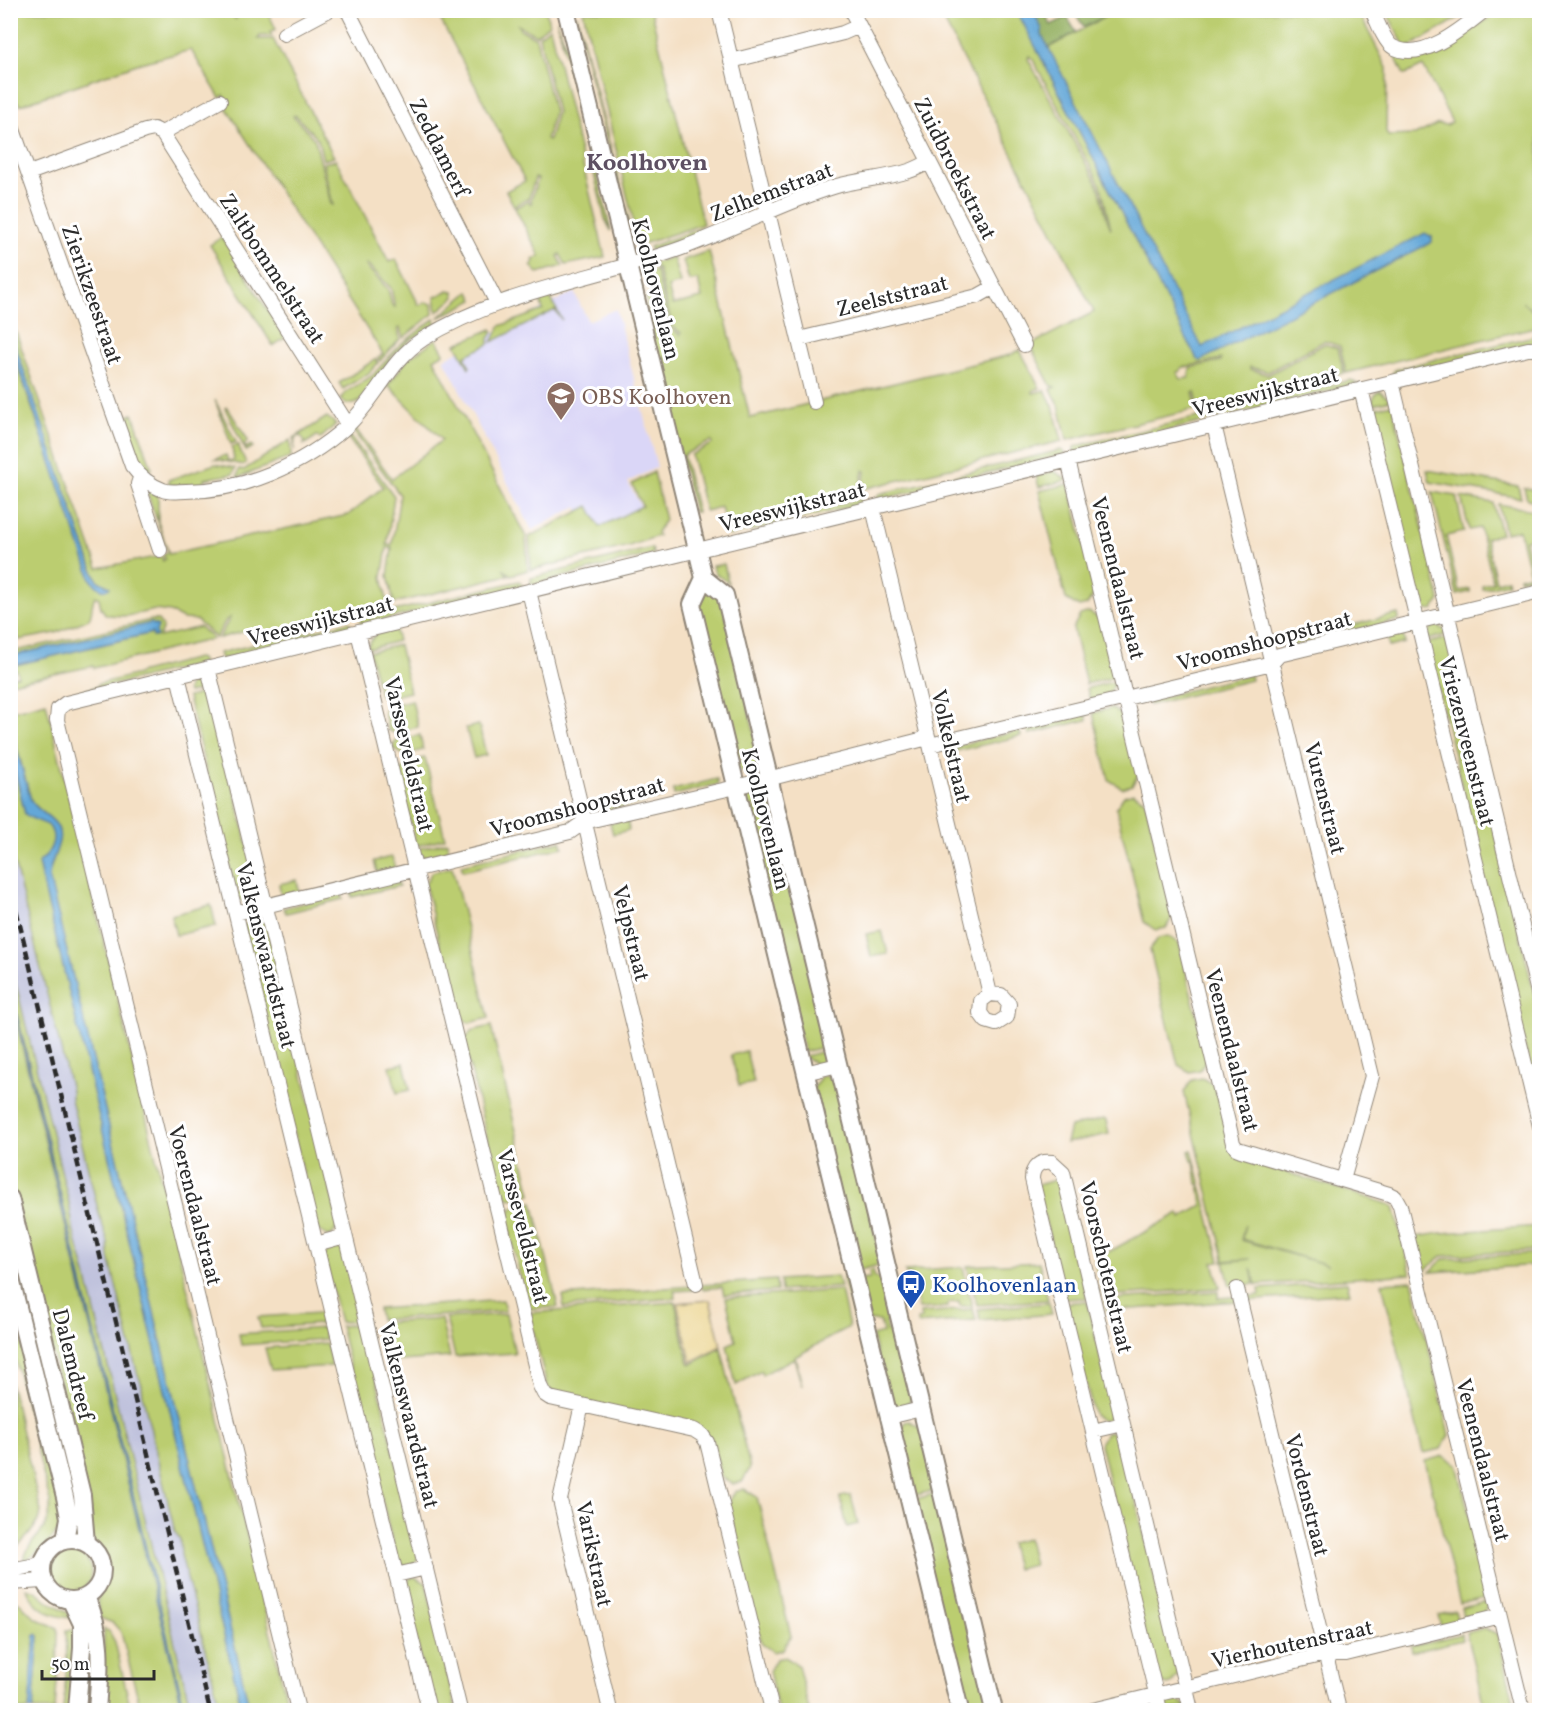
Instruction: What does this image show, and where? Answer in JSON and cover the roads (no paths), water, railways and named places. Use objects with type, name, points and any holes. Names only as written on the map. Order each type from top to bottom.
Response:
[{"type":"street","points":[[284,33],[329,10]]},
{"type":"street","name":"Zeddamerf","points":[[346,10],[497,303]]},
{"type":"street","name":"Koolhovenlaan","points":[[566,10],[704,578],[725,595],[994,1710]]},
{"type":"street","points":[[719,10],[814,402]]},
{"type":"street","name":"Zuidbroekstraat","points":[[851,10],[1024,345]]},
{"type":"street","points":[[1372,10],[1389,43],[1394,48],[1409,50],[1430,47],[1454,34],[1485,10]]},
{"type":"street","points":[[731,61],[843,33],[859,26]]},
{"type":"street","points":[[29,172],[145,131],[154,129],[162,133],[220,101]]},
{"type":"street","name":"Zierikzeestraat","points":[[10,121],[132,466],[140,478],[138,484],[160,550]]},
{"type":"street","name":"Zaltbommelstraat","points":[[162,133],[348,425]]},
{"type":"street","name":"Zelhemstraat","points":[[629,264],[681,248],[767,211],[836,186],[909,171],[929,162]]},
{"type":"street","points":[[140,478],[165,491],[208,491],[256,479],[291,465],[332,439],[348,425],[398,360],[412,347],[439,330],[497,303],[629,264]]},
{"type":"street","name":"Zeelststraat","points":[[799,339],[978,296],[994,287]]},
{"type":"street","name":"Vreeswijkstraat","points":[[58,709],[66,703],[208,668],[1528,348],[1539,350]]},
{"type":"street","name":"Vriezenveenstraat","points":[[1392,382],[1539,1000]]},
{"type":"street","name":"Vriezenveenstraat","points":[[1361,389],[1537,1102],[1539,1126]]},
{"type":"street","name":"Vurenstraat","points":[[1214,425],[1372,1076],[1343,1179]]},
{"type":"street","name":"Veenendaalstraat","points":[[1068,460],[1233,1143],[1241,1150],[1389,1194],[1395,1197],[1400,1206],[1523,1710]]},
{"type":"street","name":"Volkelstraat","points":[[873,508],[990,994]]},
{"type":"street","name":"Koolhovenlaan","points":[[704,578],[692,604],[960,1710]]},
{"type":"street","name":"Velpstraat","points":[[529,591],[696,1284]]},
{"type":"street","name":"Vroomshoopstraat","points":[[236,913],[570,832],[584,822],[1272,663],[1279,655],[1539,592]]},
{"type":"street","name":"Varsseveldstraat","points":[[358,632],[540,1386],[544,1394],[550,1398],[694,1431],[702,1435],[707,1442],[772,1710]]},
{"type":"street","name":"Valkenswaardstraat","points":[[208,668],[460,1710]]},
{"type":"street","name":"Valkenswaardstraat","points":[[178,676],[429,1710]]},
{"type":"street","name":"Voerendaalstraat","points":[[58,709],[57,720],[298,1710]]},
{"type":"street","points":[[805,1073],[838,1065]]},
{"type":"street","name":"Voorschotenstraat","points":[[1160,1710],[1032,1179],[1034,1168],[1042,1162],[1052,1162],[1063,1172],[1191,1710]]},
{"type":"street","name":"Dalemdreef","points":[[10,1198],[82,1495],[86,1543]]},
{"type":"street","points":[[316,1244],[345,1236]]},
{"type":"street","name":"Dalemdreef","points":[[10,1275],[69,1518],[65,1540]]},
{"type":"street","name":"Vordenstraat","points":[[1237,1289],[1339,1710]]},
{"type":"street","name":"Varikstraat","points":[[582,1406],[560,1500],[610,1710]]},
{"type":"street","points":[[888,1417],[921,1409]]},
{"type":"street","points":[[1093,1431],[1123,1424]]},
{"type":"street","points":[[65,1540],[86,1543],[98,1554],[102,1570],[98,1586],[79,1599],[64,1600],[51,1593],[43,1573],[50,1549],[65,1540]]},
{"type":"street","points":[[396,1575],[426,1568]]},
{"type":"street","points":[[10,1570],[43,1573]]},
{"type":"street","points":[[10,1583],[43,1573]]},
{"type":"street","points":[[77,1710],[82,1648],[79,1599]]},
{"type":"street","points":[[79,1599],[97,1623],[100,1639],[97,1710]]},
{"type":"street","name":"Vierhoutenstraat","points":[[1093,1710],[1325,1654],[1346,1654],[1500,1616]]},
{"type":"water","points":[[1017,11],[1033,11],[1042,29],[1042,35],[1202,347],[1425,233],[1432,237],[1432,242],[1200,361]]},
{"type":"water","points":[[11,333],[93,571],[98,581],[110,587],[108,589],[100,588],[91,579],[11,345]]},
{"type":"water","points":[[151,623],[158,626],[157,636],[153,637],[152,633],[11,666],[11,656]]},
{"type":"water","points":[[11,728],[14,729],[12,733],[31,800],[55,823],[60,836],[49,877],[250,1710],[242,1710],[38,863],[52,846],[53,835],[48,825],[25,814],[11,754]]},
{"type":"water","points":[[10,987],[76,1258],[185,1710],[183,1710]]},
{"type":"water","points":[[35,1635],[39,1636],[33,1710],[29,1710]]},
{"type":"railway","points":[[10,884],[210,1710]]},
{"type":"place","name":"OBS Koolhoven","points":[[561,422]]},
{"type":"place","name":"Koolhovenlaan","points":[[911,1310]]},
{"type":"district","name":"Koolhoven","points":[[647,162]]}]
